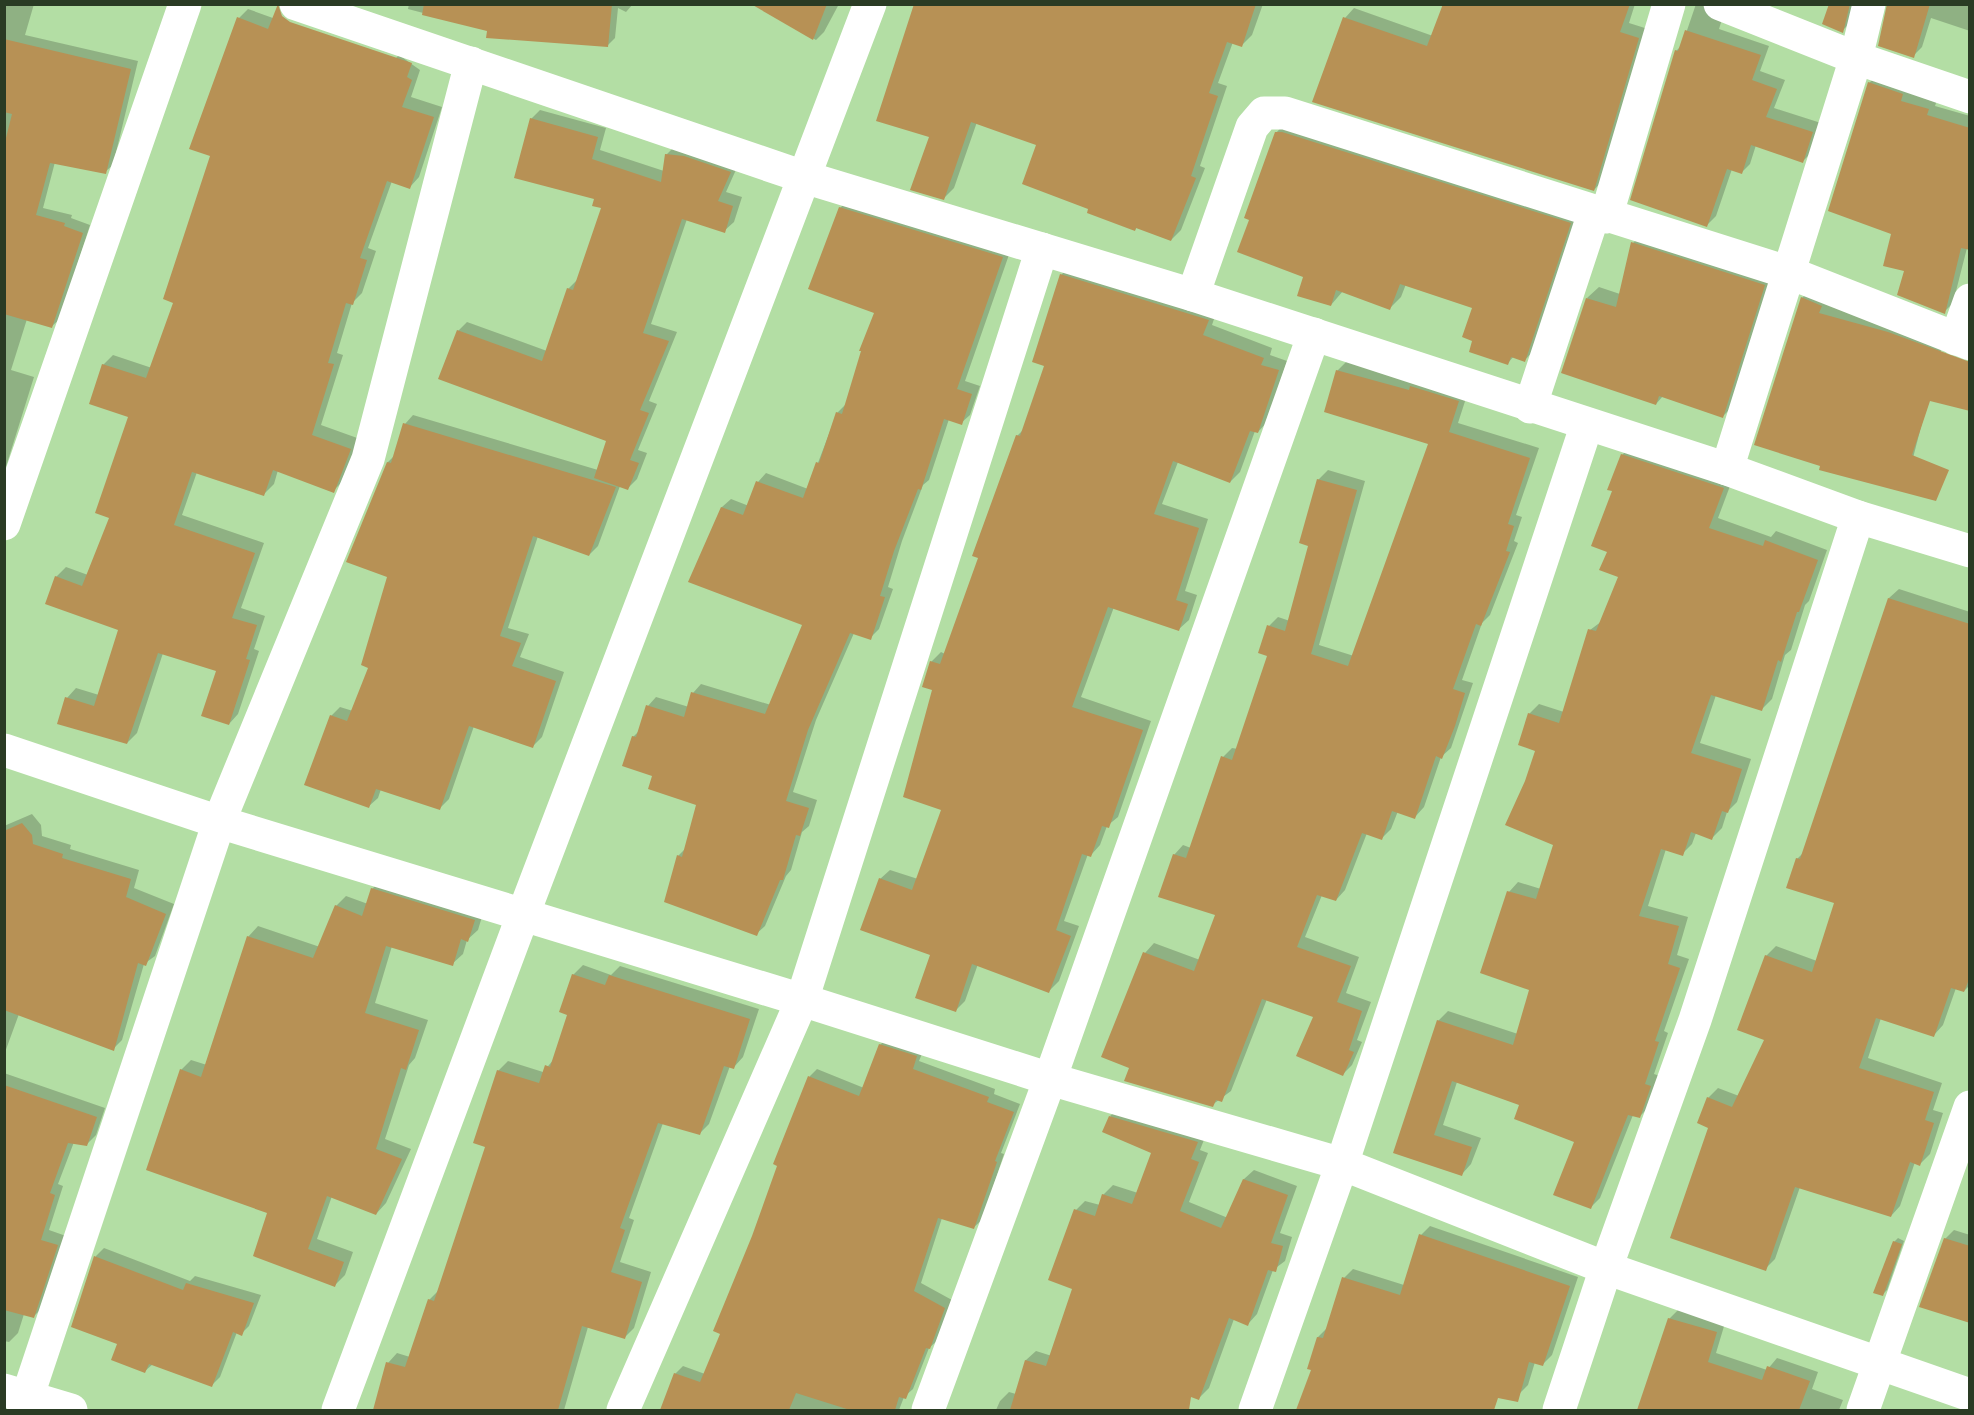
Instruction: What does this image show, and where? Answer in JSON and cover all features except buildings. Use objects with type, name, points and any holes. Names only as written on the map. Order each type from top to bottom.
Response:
[{"type":"street","points":[[4,524],[185,4]]},
{"type":"street","points":[[296,4],[804,177],[1193,295],[1530,407],[1727,469],[1858,517],[1970,550]]},
{"type":"street","points":[[338,1410],[523,915],[870,4]]},
{"type":"street","points":[[1530,407],[1600,215],[1668,4]]},
{"type":"street","points":[[1720,4],[1856,58],[1970,97]]},
{"type":"street","points":[[1727,469],[1856,58],[1869,4]]},
{"type":"street","points":[[71,1410],[18,1399],[219,822],[368,459],[471,63]]},
{"type":"street","points":[[1193,295],[1252,127],[1264,113],[1285,113],[1600,215],[1790,273],[1963,341],[1970,300]]},
{"type":"street","points":[[623,1410],[802,1000],[1042,249]]},
{"type":"street","points":[[928,1410],[1050,1079],[1314,334]]},
{"type":"street","points":[[1255,1410],[1342,1164],[1587,424]]},
{"type":"street","points":[[1559,1410],[1606,1268],[1691,1031],[1858,517]]},
{"type":"street","points":[[4,750],[219,822],[802,1000],[1050,1079],[1342,1164],[1606,1268],[1970,1395]]},
{"type":"street","points":[[1863,1410],[1970,1107]]}]
